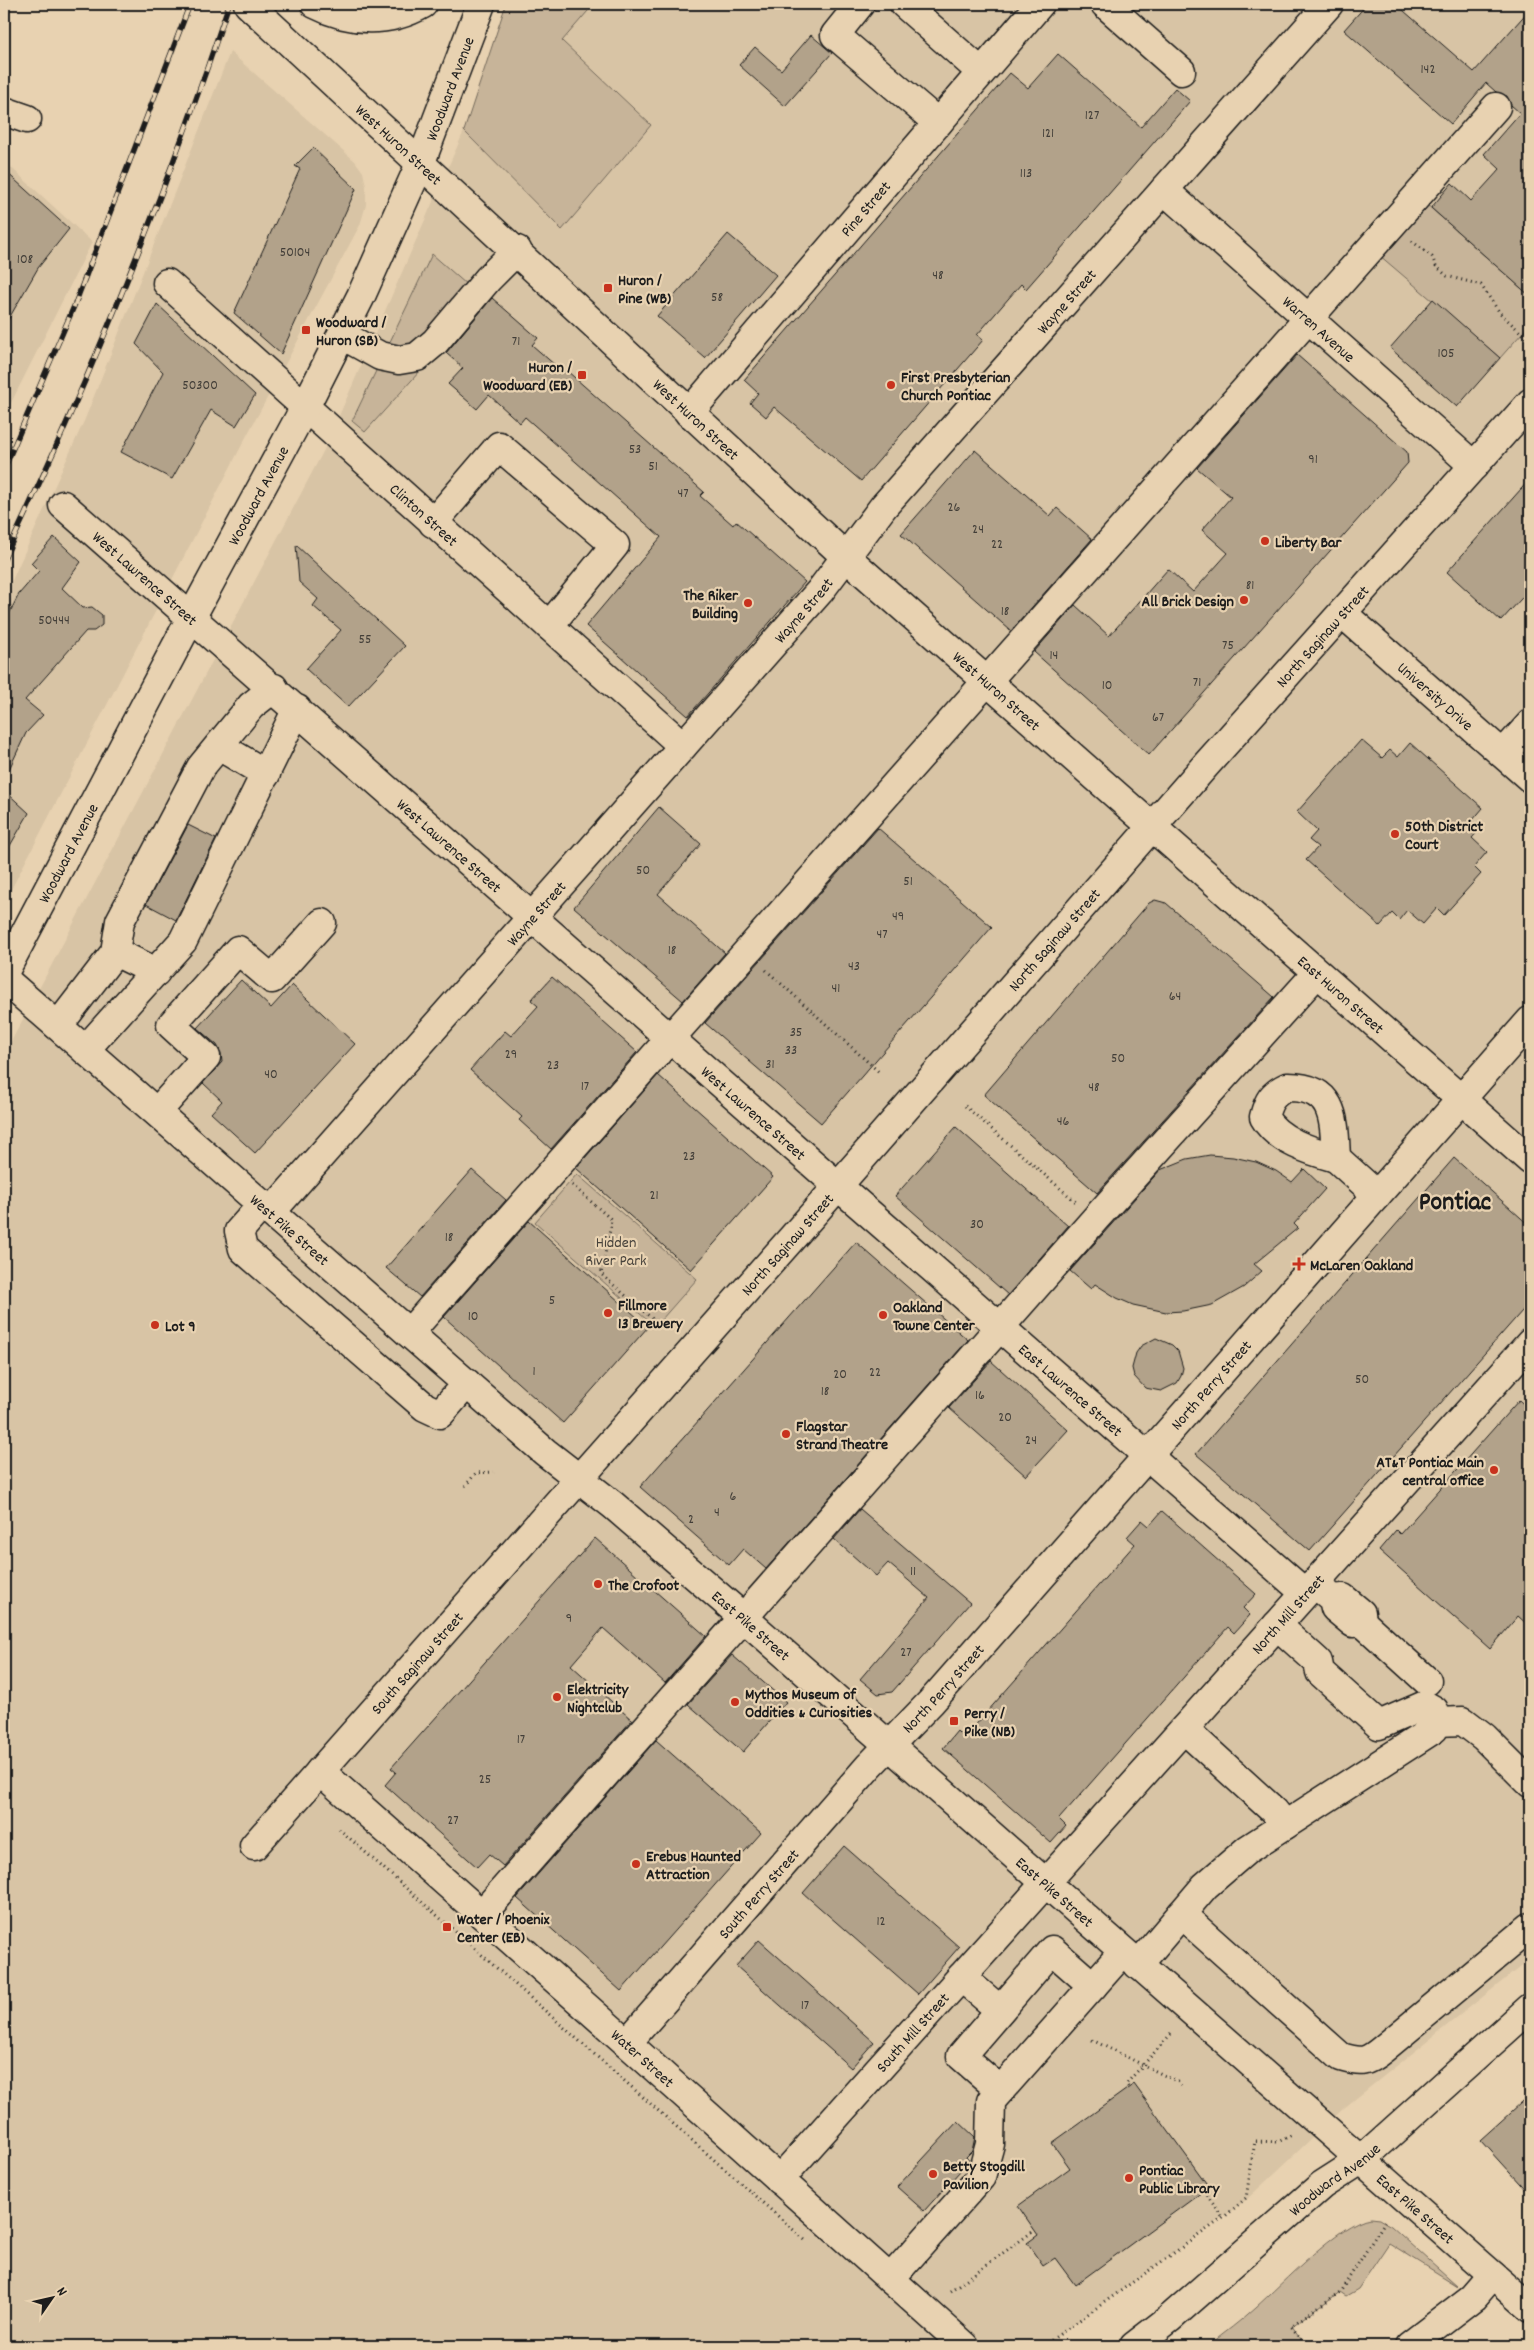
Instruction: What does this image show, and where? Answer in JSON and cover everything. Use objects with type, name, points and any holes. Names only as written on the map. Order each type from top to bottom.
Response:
[{"type":"main road","name":"West Huron Street","points":[[248,4],[517,250],[689,413],[845,556],[1153,826]]},
{"type":"main road","points":[[315,4],[348,16],[369,19],[389,17],[410,11],[423,4]]},
{"type":"main road","name":"Woodward Avenue","points":[[4,973],[342,335],[421,162],[481,4]]},
{"type":"main road","points":[[860,4],[835,34],[938,123]]},
{"type":"main road","points":[[904,4],[982,72]]},
{"type":"main road","name":"Pine Street","points":[[689,413],[1040,4]]},
{"type":"main road","points":[[1105,4],[1181,71]]},
{"type":"main road","name":"Wayne Street","points":[[467,1383],[440,1414],[425,1407],[243,1249],[240,1231],[267,1207],[532,916],[683,746],[820,591],[883,507],[1329,4]]},
{"type":"main road","points":[[410,1333],[1496,107]]},
{"type":"main road","name":"Warren Avenue","points":[[1164,190],[1474,466]]},
{"type":"main road","points":[[342,335],[380,356],[399,360],[416,357],[435,342],[488,279],[517,250]]},
{"type":"main road","name":"Clinton Street","points":[[167,283],[683,746]]},
{"type":"main road","name":"North Saginaw Street","points":[[578,1478],[838,1186],[1153,826],[1530,403]]},
{"type":"main road","points":[[433,523],[499,446],[615,545],[549,626]]},
{"type":"main road","name":"West Lawrence Street","points":[[63,504],[838,1186]]},
{"type":"main road","name":"University Drive","points":[[1342,613],[1530,778]]},
{"type":"main road","points":[[58,1026],[115,952],[120,921],[201,767],[251,706],[274,688]]},
{"type":"main road","points":[[85,1050],[183,941],[297,709]]},
{"type":"main road","points":[[1503,754],[1530,724]]},
{"type":"main road","points":[[218,746],[266,774]]},
{"type":"main road","name":"East Huron Street","points":[[1153,826],[1530,1160]]},
{"type":"main road","points":[[157,1112],[206,1057],[171,1025],[238,950],[272,979],[322,923]]},
{"type":"main road","points":[[115,952],[156,972]]},
{"type":"main road","points":[[482,1914],[1096,1218],[1317,973]]},
{"type":"main road","name":"West Pike Street","points":[[4,979],[545,1452],[578,1478]]},
{"type":"main road","name":"North Perry Street","points":[[890,1746],[1530,1021]]},
{"type":"main road","points":[[1336,1158],[1377,1195]]},
{"type":"main road","name":"East Lawrence Street","points":[[838,1186],[1148,1454],[1354,1623],[1362,1622],[1427,1681]]},
{"type":"main road","name":"North Mill Street","points":[[1045,1883],[1272,1630],[1318,1592],[1530,1343]]},
{"type":"main road","name":"East Pike Street","points":[[578,1478],[744,1618],[1492,2275],[1525,2294]]},
{"type":"main road","name":"South Saginaw Street","points":[[254,1846],[578,1478]]},
{"type":"main road","points":[[890,2279],[981,2176],[990,2144],[991,2101],[1093,1986],[1130,1959],[1182,1914],[1205,1886],[1248,1849],[1434,1729],[1437,1722],[1434,1710],[1425,1706],[1379,1725],[1320,1672],[1318,1662],[1272,1630]]},
{"type":"main road","points":[[1437,1722],[1462,1722],[1484,1737],[1530,1783]]},
{"type":"main road","points":[[1184,1729],[1274,1811],[1285,1825]]},
{"type":"main road","name":"South Perry Street","points":[[627,2042],[869,1766],[890,1746]]},
{"type":"main road","name":"Water Street","points":[[320,1771],[627,2042],[965,2346]]},
{"type":"main road","name":"South Mill Street","points":[[779,2180],[1045,1883]]},
{"type":"main road","points":[[1182,1914],[1341,2057],[1357,2062],[1370,2060],[1530,1927]]},
{"type":"main road","points":[[1000,2090],[961,2056],[1052,1950],[1093,1986]]},
{"type":"main road","points":[[961,1976],[1000,2010]]},
{"type":"main road","name":"Woodward Avenue","points":[[1134,2346],[1176,2313],[1322,2185],[1361,2160],[1530,2008]]},
{"type":"main road","points":[[1409,2346],[1473,2296],[1492,2275]]},
{"type":"path","points":[[1393,224],[1432,257],[1436,266],[1447,276],[1481,285],[1500,313],[1530,340]]},
{"type":"path","points":[[746,953],[879,1072]]},
{"type":"path","points":[[966,1106],[1096,1218]]},
{"type":"path","points":[[555,1170],[612,1220],[602,1274],[657,1323]]},
{"type":"path","points":[[465,1486],[476,1474],[494,1472]]},
{"type":"path","points":[[339,1829],[807,2242]]},
{"type":"path","points":[[1128,2088],[1126,2084],[1171,2034]]},
{"type":"path","points":[[1092,2040],[1178,2082],[1181,2086]]},
{"type":"path","points":[[1043,2346],[1223,2218],[1246,2198],[1255,2141],[1278,2142]]},
{"type":"path","points":[[1204,2191],[1223,2218]]},
{"type":"path","points":[[1298,2346],[1303,2342],[1291,2326],[1340,2292],[1386,2220]]},
{"type":"path","points":[[950,2291],[1035,2230]]},
{"type":"path","points":[[839,2346],[844,2343]]},
{"type":"shaded area","points":[[594,4],[1530,4],[1530,1959],[1344,2108],[1245,2201],[1044,2346],[4,2346],[4,1055],[324,450],[464,131],[562,230],[561,41]]},
{"type":"shaded area","points":[[230,52],[355,161],[363,172],[366,186],[366,205],[360,225],[245,439],[4,903],[4,598],[85,419]]},
{"type":"shaded area","points":[[4,161],[92,242],[4,417]]},
{"type":"green space","points":[[506,4],[594,4],[562,41],[651,125],[562,230],[464,131]]},
{"type":"green space","points":[[1424,202],[1530,296],[1530,324],[1500,358],[1379,255]]},
{"type":"green space","points":[[432,254],[484,300],[365,432],[352,421]]},
{"type":"green space","name":"Hidden River Park","points":[[577,1174],[697,1279],[655,1327],[535,1222]]},
{"type":"green space","points":[[1370,2218],[1379,2219],[1391,2226],[1458,2286],[1389,2243],[1358,2289],[1346,2296],[1340,2292],[1292,2326],[1303,2342],[1297,2346],[1208,2346],[1250,2312],[1327,2242],[1343,2230]]},
{"type":"building","points":[[1367,4],[1396,4],[1474,72],[1530,9],[1530,296],[1431,208],[1452,183],[1471,201],[1500,169],[1484,154],[1520,113],[1511,105],[1507,96],[1496,92],[1486,83],[1451,124],[1344,30]]},
{"type":"building","points":[[811,35],[832,53],[785,106],[739,65],[755,47],[781,70]]},
{"type":"building","points":[[1058,54],[1141,127],[1175,88],[1190,101],[1026,289],[1021,284],[977,335],[983,340],[861,481],[774,407],[766,417],[750,403],[758,393],[744,380],[1010,73],[1028,88]]},
{"type":"building","points":[[313,148],[356,189],[281,354],[234,313],[300,169],[295,166]]},
{"type":"building","points":[[4,170],[69,229],[38,268],[4,327]]},
{"type":"building","points":[[728,234],[776,275],[705,358],[657,316]]},
{"type":"building","points":[[492,298],[538,338],[532,345],[564,373],[566,370],[704,492],[700,496],[733,525],[736,521],[805,582],[688,716],[586,626],[661,537],[525,417],[520,423],[489,395],[477,409],[448,384],[463,368],[446,353]]},
{"type":"building","points":[[1433,299],[1500,358],[1457,407],[1390,348]]},
{"type":"building","points":[[157,304],[255,395],[236,426],[211,410],[172,479],[121,452],[163,372],[136,344]]},
{"type":"building","points":[[1297,355],[1407,452],[1408,463],[1149,755],[1034,652],[1075,605],[1109,636],[1168,569],[1193,592],[1228,553],[1202,530],[1231,497],[1197,468]]},
{"type":"building","points":[[975,450],[1050,516],[1057,508],[1092,539],[1011,631],[901,534]]},
{"type":"building","points":[[1530,479],[1530,589],[1501,621],[1447,572]]},
{"type":"building","points":[[54,537],[81,562],[62,588],[83,608],[92,607],[102,615],[102,625],[94,631],[86,631],[25,700],[43,715],[26,733],[4,780],[4,624],[19,594],[39,571],[31,563]]},
{"type":"building","points":[[296,545],[405,646],[348,707],[306,669],[341,630],[313,606],[318,599],[299,582]]},
{"type":"building","name":"50th District Court","points":[[1361,740],[1382,758],[1390,750],[1398,757],[1410,743],[1483,808],[1472,821],[1480,829],[1472,838],[1487,852],[1474,867],[1481,874],[1444,915],[1437,908],[1423,924],[1407,910],[1399,920],[1392,913],[1380,926],[1306,860],[1318,847],[1309,840],[1317,831],[1297,812]]},
{"type":"building","points":[[4,790],[29,813],[4,856]]},
{"type":"building","points":[[659,807],[701,844],[658,894],[725,953],[683,1001],[574,907]]},
{"type":"building","points":[[188,825],[216,839],[176,920],[146,904]]},
{"type":"building","points":[[878,828],[992,927],[821,1123],[705,1023]]},
{"type":"building","points":[[1155,900],[1166,903],[1274,997],[1097,1193],[984,1095],[1149,903]]},
{"type":"building","points":[[552,977],[637,1052],[551,1149],[519,1120],[522,1117],[470,1070],[505,1031],[511,1036],[538,1006],[531,1000]]},
{"type":"building","points":[[241,980],[271,1008],[292,985],[355,1044],[255,1153],[211,1113],[222,1101],[203,1083],[222,1062],[221,1053],[217,1045],[197,1028]]},
{"type":"building","points":[[658,1075],[773,1177],[691,1270],[576,1168]]},
{"type":"building","points":[[956,1127],[1068,1226],[1008,1295],[895,1196]]},
{"type":"building","points":[[1210,1155],[1256,1162],[1276,1171],[1292,1182],[1304,1169],[1325,1189],[1294,1224],[1298,1228],[1254,1264],[1262,1271],[1244,1287],[1212,1305],[1183,1311],[1166,1312],[1133,1305],[1117,1298],[1095,1284],[1091,1289],[1070,1271],[1160,1170],[1187,1159]]},
{"type":"building","points":[[1454,1158],[1530,1226],[1530,1302],[1310,1551],[1196,1454]]},
{"type":"building","points":[[472,1170],[506,1200],[420,1297],[386,1268]]},
{"type":"building","points":[[529,1221],[648,1327],[563,1423],[444,1317]]},
{"type":"building","points":[[856,1242],[968,1340],[766,1569],[743,1549],[729,1565],[640,1487]]},
{"type":"building","points":[[1156,1338],[1172,1345],[1178,1351],[1183,1368],[1177,1383],[1161,1391],[1145,1388],[1134,1376],[1132,1368],[1136,1353],[1141,1346]]},
{"type":"building","points":[[991,1361],[1068,1430],[1026,1476],[949,1408]]},
{"type":"building","name":"AT&T Pontiac Main central office","points":[[1519,1400],[1530,1410],[1530,1627],[1518,1616],[1490,1649],[1379,1550],[1396,1530],[1400,1534]]},
{"type":"building","points":[[860,1509],[970,1603],[892,1692],[878,1694],[860,1679],[929,1598],[888,1563],[876,1576],[834,1539]]},
{"type":"building","points":[[1162,1511],[1256,1594],[1243,1608],[1250,1615],[1234,1633],[1228,1627],[1059,1819],[1066,1826],[1051,1843],[943,1748],[957,1731],[964,1738],[1135,1544],[1127,1537],[1142,1520],[1149,1526]]},
{"type":"building","points":[[595,1538],[706,1636],[665,1683],[603,1628],[571,1665],[632,1720],[503,1866],[489,1854],[477,1867],[385,1785],[396,1772],[391,1768]]},
{"type":"building","name":"Mythos Museum of Oddities & Curiosities","points":[[732,1655],[786,1702],[743,1752],[688,1704]]},
{"type":"building","name":"Erebus Haunted Attraction","points":[[656,1740],[761,1833],[621,1991],[517,1898]]},
{"type":"building","points":[[844,1846],[959,1947],[918,1994],[803,1893]]},
{"type":"building","points":[[759,1940],[874,2042],[851,2068],[736,1966]]},
{"type":"building","name":"Pontiac Public Library","points":[[1134,2084],[1209,2187],[1075,2285],[1055,2258],[1043,2266],[1027,2243],[1038,2235],[1018,2206],[1070,2168],[1052,2143]]},
{"type":"building","points":[[1530,2095],[1530,2195],[1480,2140]]},
{"type":"building","name":"Betty Stogdill Pavilion","points":[[958,2121],[975,2137],[972,2151],[966,2157],[969,2161],[924,2211],[897,2187]]},
{"type":"railway","points":[[4,469],[75,304],[190,4]]},
{"type":"railway","points":[[4,559],[67,423],[125,285],[205,75],[229,4]]},
{"type":"place","name":"Huron / Pine (WB)","points":[[608,288]]},
{"type":"place","name":"Woodward / Huron (SB)","points":[[306,330]]},
{"type":"place","name":"Huron / Woodward (EB)","points":[[582,375]]},
{"type":"place","name":"First Presbyterian Church Pontiac","points":[[891,385]]},
{"type":"place","name":"Liberty Bar","points":[[1265,541]]},
{"type":"place","name":"All Brick Design","points":[[1244,600]]},
{"type":"place","name":"The Riker Building","points":[[748,603]]},
{"type":"place","name":"50th District Court","points":[[1395,834]]},
{"type":"place","name":"McLaren Oakland","points":[[1299,1264]]},
{"type":"place","name":"Fillmore 13 Brewery","points":[[608,1313]]},
{"type":"place","name":"Oakland Towne Center","points":[[883,1315]]},
{"type":"place","name":"Lot 9","points":[[155,1325]]},
{"type":"place","name":"Flagstar Strand Theatre","points":[[786,1434]]},
{"type":"place","name":"AT&T Pontiac Main central office","points":[[1494,1470]]},
{"type":"place","name":"The Crofoot","points":[[598,1584]]},
{"type":"place","name":"Elektricity Nightclub","points":[[557,1697]]},
{"type":"place","name":"Mythos Museum of Oddities & Curiosities","points":[[735,1702]]},
{"type":"place","name":"Perry / Pike (NB)","points":[[954,1721]]},
{"type":"place","name":"Erebus Haunted Attraction","points":[[636,1864]]},
{"type":"place","name":"Water / Phoenix Center (EB)","points":[[447,1927]]},
{"type":"place","name":"Betty Stogdill Pavilion","points":[[933,2174]]},
{"type":"place","name":"Pontiac Public Library","points":[[1129,2178]]},
{"type":"district","name":"Pontiac","points":[[1455,1200]]}]
